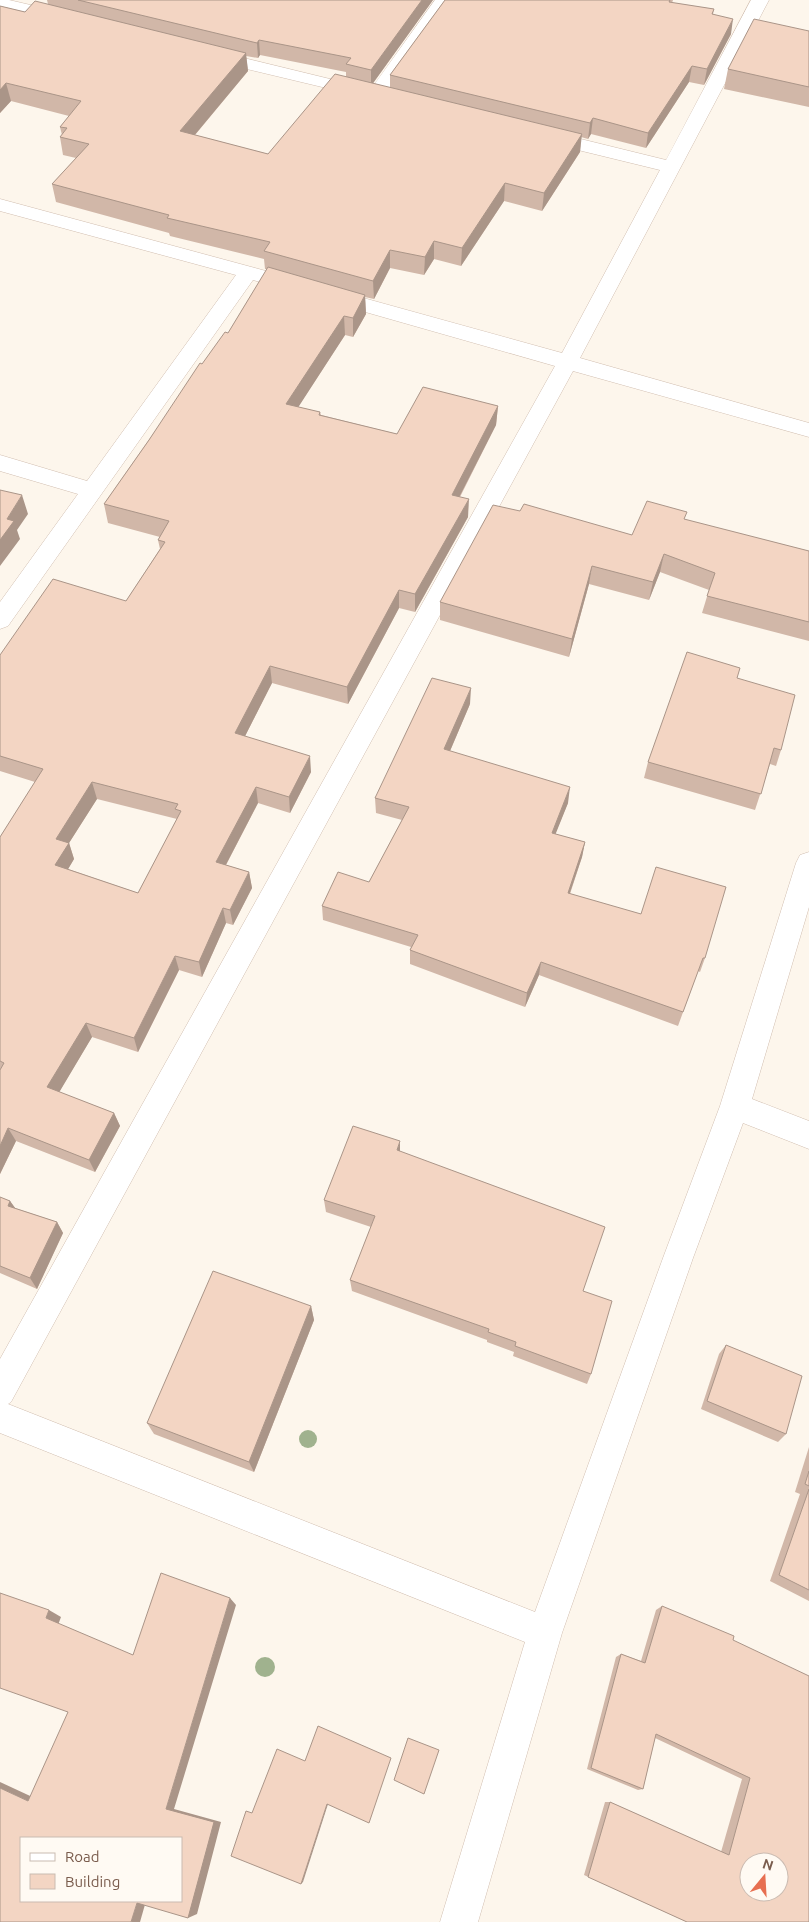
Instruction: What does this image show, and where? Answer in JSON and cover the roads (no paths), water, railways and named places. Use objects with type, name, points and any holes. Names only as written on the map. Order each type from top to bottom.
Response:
[{"type":"street","points":[[376,95],[444,0]]},
{"type":"street","points":[[0,1391],[567,363],[671,167],[754,1]]},
{"type":"street","points":[[0,3],[77,22]]},
{"type":"street","points":[[193,50],[395,100]]},
{"type":"street","points":[[528,132],[671,167]]},
{"type":"street","points":[[0,205],[248,272],[809,430]]},
{"type":"street","points":[[0,620],[248,272]]},
{"type":"street","points":[[0,463],[93,491]]},
{"type":"street","points":[[459,1922],[546,1633],[678,1258],[736,1106],[809,863]]},
{"type":"street","points":[[736,1106],[809,1135]]},
{"type":"street","points":[[0,1417],[546,1633]]}]
